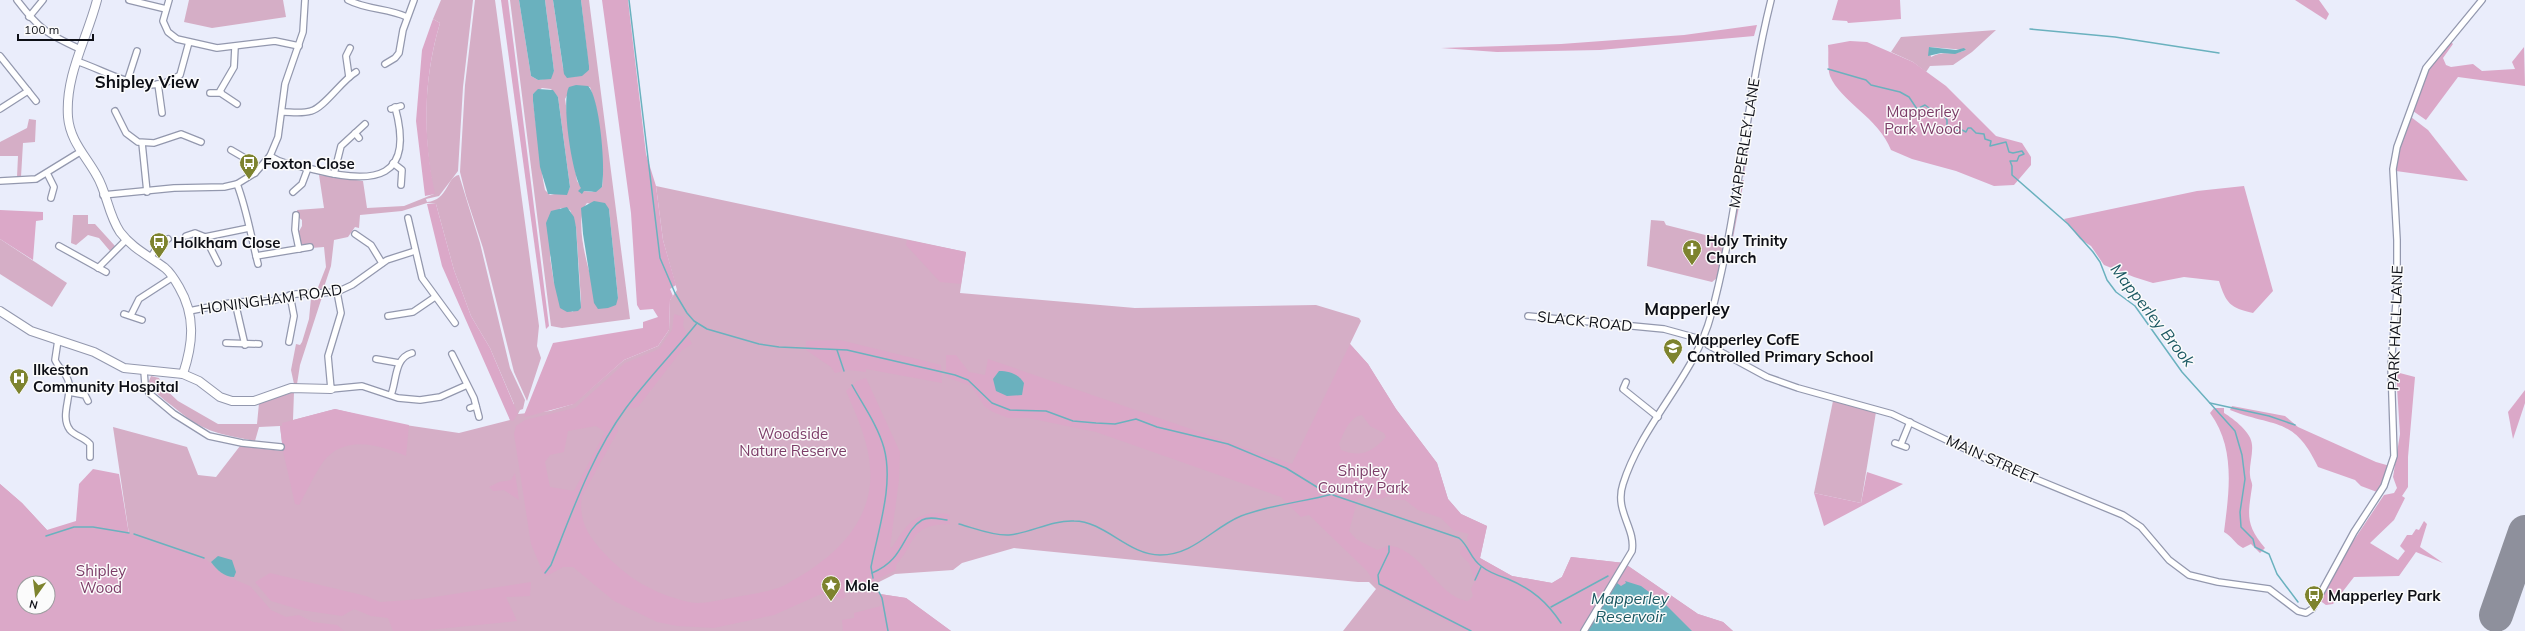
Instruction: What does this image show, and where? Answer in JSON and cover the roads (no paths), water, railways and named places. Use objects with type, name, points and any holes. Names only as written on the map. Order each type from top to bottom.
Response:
[{"type":"street","points":[[17,0],[29,17],[49,34],[80,49]]},
{"type":"street","points":[[29,17],[43,0]]},
{"type":"street","points":[[97,0],[76,61],[70,90],[68,118],[72,135],[80,152],[98,177],[113,218],[126,239],[167,269],[173,277],[189,311],[192,340],[183,374]]},
{"type":"street","points":[[129,7],[129,0],[166,9]]},
{"type":"street","points":[[169,0],[163,19],[166,30],[174,38],[214,48],[235,47],[275,41],[299,46]]},
{"type":"street","points":[[103,194],[125,191],[147,192],[174,188],[216,188],[237,184],[255,173],[270,156],[278,137],[284,84],[299,46],[305,21],[305,0]]},
{"type":"street","points":[[348,0],[391,11],[407,17]]},
{"type":"street","points":[[385,64],[400,56],[407,17],[414,0]]},
{"type":"street","name":"MAPPERLEY LANE","points":[[1584,631],[1632,551],[1632,540],[1621,509],[1620,496],[1628,471],[1670,395],[1704,340],[1719,286],[1739,181],[1758,53],[1771,0]]},
{"type":"street","name":"PARK HALL LANE","points":[[2269,589],[2298,611],[2309,612],[2389,477],[2394,456],[2395,434],[2391,366],[2397,291],[2397,240],[2393,169],[2397,147],[2426,68],[2433,57],[2482,0]]},
{"type":"street","points":[[76,61],[127,82],[146,85],[158,84],[180,75],[189,42]]},
{"type":"street","points":[[220,92],[234,67],[235,47]]},
{"type":"street","points":[[349,48],[346,56],[349,77]]},
{"type":"street","points":[[127,82],[134,53]]},
{"type":"street","points":[[0,56],[36,100]]},
{"type":"street","points":[[282,112],[307,112],[315,110],[356,72]]},
{"type":"street","points":[[158,84],[164,107],[162,114]]},
{"type":"street","points":[[0,109],[28,91]]},
{"type":"street","points":[[210,94],[220,92],[237,104]]},
{"type":"street","points":[[270,156],[282,163],[334,174],[355,178],[371,177],[394,163],[400,150],[402,140],[396,107]]},
{"type":"street","points":[[115,111],[121,126],[130,137],[142,143],[158,142],[176,134],[186,134],[201,142]]},
{"type":"street","points":[[334,174],[341,146],[357,136],[365,124]]},
{"type":"street","points":[[115,129],[121,126]]},
{"type":"street","points":[[186,134],[190,128]]},
{"type":"street","points":[[142,143],[147,192]]},
{"type":"street","points":[[231,150],[243,157],[255,173]]},
{"type":"street","points":[[0,181],[31,180],[47,173],[80,152]]},
{"type":"street","points":[[394,163],[402,170],[401,185]]},
{"type":"street","points":[[293,192],[302,184],[308,168]]},
{"type":"street","points":[[47,173],[53,183],[52,195],[60,195]]},
{"type":"street","points":[[237,184],[247,210],[249,228],[258,264]]},
{"type":"street","points":[[296,215],[298,223],[299,249]]},
{"type":"street","points":[[408,218],[413,227],[415,251],[422,278],[455,323]]},
{"type":"street","points":[[186,236],[195,233],[205,237],[249,228]]},
{"type":"street","points":[[355,234],[371,245],[382,263]]},
{"type":"street","points":[[205,237],[218,263]]},
{"type":"street","points":[[98,268],[126,239]]},
{"type":"street","points":[[150,258],[159,245],[168,239]]},
{"type":"street","points":[[70,251],[73,244]]},
{"type":"street","points":[[59,246],[106,272]]},
{"type":"street","points":[[256,256],[310,247]]},
{"type":"street","name":"HONINGHAM ROAD","points":[[189,311],[235,302],[272,302],[290,295],[337,292],[359,281],[382,263],[395,256],[415,251]]},
{"type":"street","points":[[142,320],[127,314],[139,299],[173,277]]},
{"type":"street","points":[[331,388],[328,356],[341,313],[337,292]]},
{"type":"street","points":[[289,342],[294,316],[290,295]]},
{"type":"street","points":[[388,316],[413,312],[435,297]]},
{"type":"street","points":[[235,302],[245,345]]},
{"type":"street","points":[[0,311],[31,331],[94,352],[124,368],[144,371],[168,371],[183,374],[199,381],[220,397],[237,402],[254,401],[290,388],[362,386],[391,396],[409,400],[427,400],[448,395],[467,384]]},
{"type":"street","points":[[450,315],[456,311]]},
{"type":"street","name":"SLACK ROAD","points":[[1528,316],[1679,332],[1704,340]]},
{"type":"street","points":[[58,340],[54,358],[68,377],[69,392],[66,411],[69,427],[93,446],[90,457]]},
{"type":"street","name":"MAIN STREET","points":[[1704,340],[1708,346],[1767,377],[1798,388],[1879,409],[1910,422],[1993,462],[2123,514],[2141,527],[2169,560],[2189,575],[2218,582],[2269,589]]},
{"type":"street","points":[[226,343],[245,345],[259,344]]},
{"type":"street","points":[[391,396],[399,362],[404,356],[412,353]]},
{"type":"street","points":[[452,354],[461,366],[473,407],[479,416]]},
{"type":"street","points":[[376,359],[399,362]]},
{"type":"street","points":[[144,371],[145,384],[149,393],[199,430],[216,438],[281,447]]},
{"type":"street","points":[[1626,382],[1623,389],[1658,417]]},
{"type":"street","points":[[69,392],[85,395],[88,401]]},
{"type":"street","points":[[1901,445],[1910,422]]},
{"type":"water","points":[[519,0],[545,0],[554,71],[551,79],[538,80],[531,76]]},
{"type":"water","points":[[553,0],[581,0],[589,66],[589,70],[582,76],[567,78],[564,74]]},
{"type":"water","points":[[1929,47],[1956,50],[1964,48],[1966,50],[1955,54],[1941,53],[1928,56]]},
{"type":"water","points":[[576,85],[588,86],[596,104],[601,134],[603,166],[602,187],[596,192],[584,191],[582,194],[578,191],[581,188],[574,168],[571,153],[566,106],[569,87]]},
{"type":"water","points":[[538,89],[553,90],[558,97],[570,187],[567,195],[548,194],[540,167],[533,101],[533,94]]},
{"type":"water","points":[[594,201],[605,203],[609,209],[618,298],[616,305],[598,309],[594,303],[583,234],[581,208]]},
{"type":"water","points":[[567,207],[574,217],[576,227],[581,308],[578,311],[567,312],[560,308],[554,283],[546,223],[551,211]]},
{"type":"water","points":[[999,371],[1013,374],[1022,380],[1024,383],[1022,395],[1007,396],[996,391],[993,379]]},
{"type":"water","points":[[218,556],[232,560],[236,572],[234,577],[227,576],[216,568],[211,562]]},
{"type":"water","name":"Mapperley Reservoir","points":[[1625,581],[1641,586],[1665,604],[1692,631],[1587,631],[1617,583],[1621,586],[1626,583]]},
{"type":"waterway","points":[[629,0],[660,258],[675,293],[687,313],[694,321],[707,329],[759,344],[779,347],[847,350],[955,375],[968,380],[992,403],[1010,410],[1046,411],[1073,421],[1096,423],[1115,424],[1136,419],[1157,427],[1228,444],[1286,468],[1325,492]]},
{"type":"waterway","points":[[2030,29],[2115,37],[2219,53]]},
{"type":"waterway","name":"Mapperley Brook","points":[[1828,69],[1866,80],[1871,85],[1900,92],[1909,97],[1917,109],[1925,105],[1932,110],[1941,110],[1947,120],[1947,126],[1952,131],[1962,130],[1966,132],[1968,128],[1971,128],[1976,133],[1984,134],[1985,139],[1991,141],[1990,146],[2006,142],[2009,152],[2013,153],[2022,151],[2024,154],[2019,156],[2017,161],[2010,161],[2012,166],[2012,175],[2068,224],[2093,252],[2100,262],[2107,280],[2116,292],[2135,306],[2182,372],[2235,431],[2242,455],[2245,479],[2240,512],[2241,527],[2253,539],[2255,547],[2269,554],[2277,574],[2298,602]]},
{"type":"waterway","points":[[545,573],[551,565],[575,504],[603,444],[626,408],[643,386],[697,323]]},
{"type":"waterway","points":[[837,350],[844,371]]},
{"type":"waterway","points":[[852,385],[878,432],[887,462],[884,508],[871,567],[873,578]]},
{"type":"waterway","points":[[2210,403],[2269,416],[2295,425]]},
{"type":"waterway","points":[[959,524],[990,533],[1009,535],[1025,532],[1057,522],[1085,522],[1096,526],[1137,550],[1148,554],[1160,555],[1183,551],[1231,521],[1252,512],[1333,494]]},
{"type":"waterway","points":[[1333,495],[1459,538],[1477,563],[1490,572],[1517,583],[1532,592],[1544,602],[1561,623]]},
{"type":"waterway","points":[[872,573],[891,561],[915,525],[922,520],[931,518],[947,520]]},
{"type":"waterway","points":[[46,536],[74,527],[93,527],[129,533]]},
{"type":"waterway","points":[[134,534],[204,558]]},
{"type":"waterway","points":[[1389,546],[1389,552],[1378,575],[1379,584],[1471,631]]},
{"type":"waterway","points":[[1475,580],[1481,567]]},
{"type":"waterway","points":[[1551,607],[1608,576]]},
{"type":"waterway","points":[[876,586],[882,598],[888,631]]},
{"type":"place","name":"Foxton Close","points":[[249,180]]},
{"type":"place","name":"Holkham Close","points":[[159,259]]},
{"type":"place","name":"Holy Trinity Church","points":[[1692,266]]},
{"type":"place","name":"Mapperley CofE Controlled Primary School","points":[[1673,365]]},
{"type":"place","name":"Ilkeston Community Hospital","points":[[19,395]]},
{"type":"place","name":"Mole","points":[[831,602]]},
{"type":"place","name":"Mapperley Park","points":[[2314,612]]},
{"type":"district","name":"Shipley View","points":[[147,81]]},
{"type":"district","name":"Mapperley","points":[[1687,308]]},
{"type":"park label","name":"Mapperley Park Wood","points":[[1923,120]]},
{"type":"park label","name":"Woodside Nature Reserve","points":[[793,442]]},
{"type":"park label","name":"Shipley Country Park","points":[[1363,478]]},
{"type":"park label","name":"Shipley Wood","points":[[101,578]]}]
